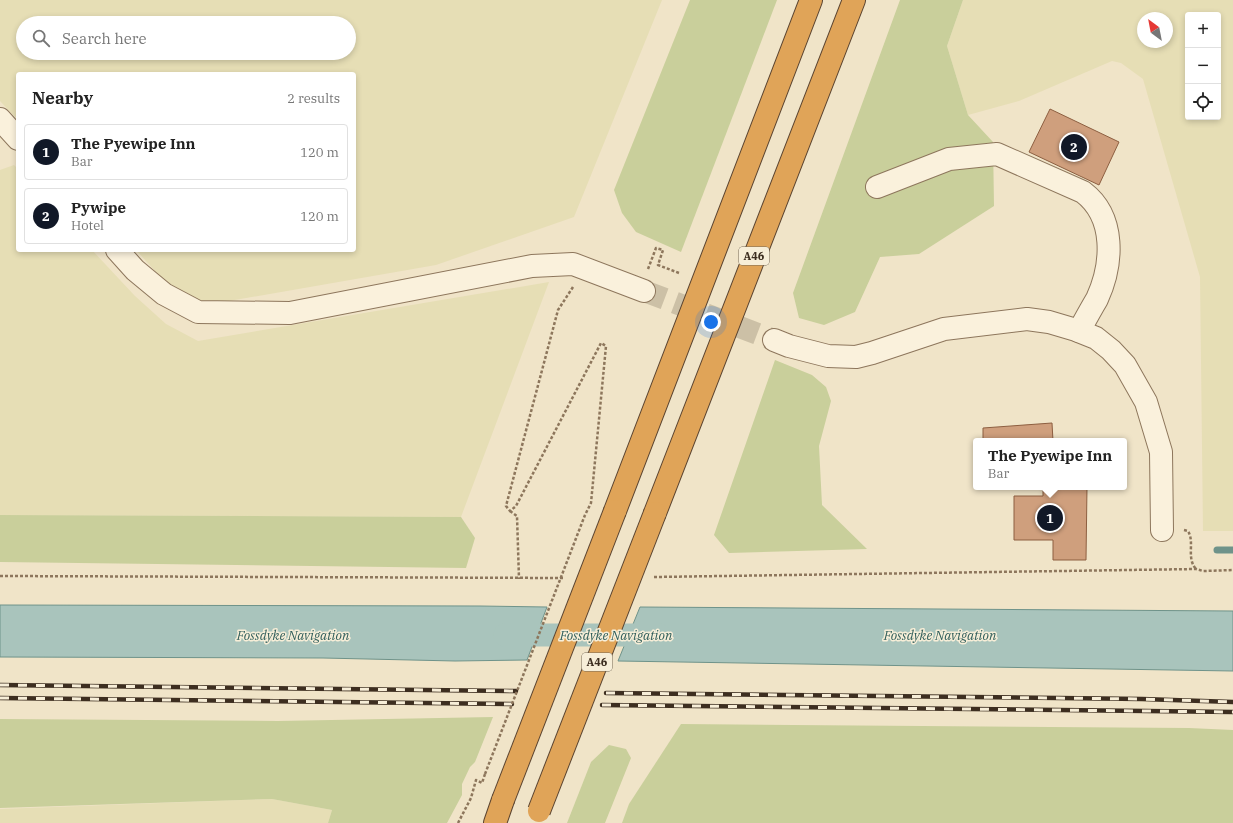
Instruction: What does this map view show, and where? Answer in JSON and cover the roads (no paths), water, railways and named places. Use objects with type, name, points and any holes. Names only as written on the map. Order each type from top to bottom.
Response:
[{"type":"highway","points":[[495,823],[811,0]]},
{"type":"highway","name":"A46","points":[[537,817],[854,0]]},
{"type":"lane","points":[[0,119],[16,137]]},
{"type":"lane","points":[[877,187],[949,159],[997,154],[1083,192],[1096,204],[1102,214],[1109,233],[1107,266],[1097,297],[1078,331]]},
{"type":"lane","points":[[119,252],[135,270],[164,294],[198,312],[290,314],[532,266],[559,263],[646,281]]},
{"type":"lane","points":[[774,340],[790,346],[828,356],[856,356],[872,354],[944,329],[1027,319],[1049,322],[1096,338],[1120,360],[1138,384],[1146,402],[1160,452],[1162,530]]},
{"type":"water","points":[[0,605],[547,607],[527,660],[455,661],[323,658],[0,657]]},
{"type":"water","points":[[640,607],[1233,611],[1233,671],[618,661]]},
{"type":"waterway","points":[[1217,550],[1233,550]]},
{"type":"waterway","name":"Fossdyke Navigation","points":[[505,635],[659,635]]},
{"type":"tunnel","points":[[644,291],[774,340]]},
{"type":"railway","points":[[0,685],[516,691]]},
{"type":"railway","points":[[606,693],[1142,699],[1233,702]]},
{"type":"railway","points":[[0,698],[512,704]]},
{"type":"railway","points":[[602,705],[1233,712]]},
{"type":"place","name":"Pywipe","points":[[1074,147]]},
{"type":"place","name":"The Pyewipe Inn","points":[[1050,518]]}]
